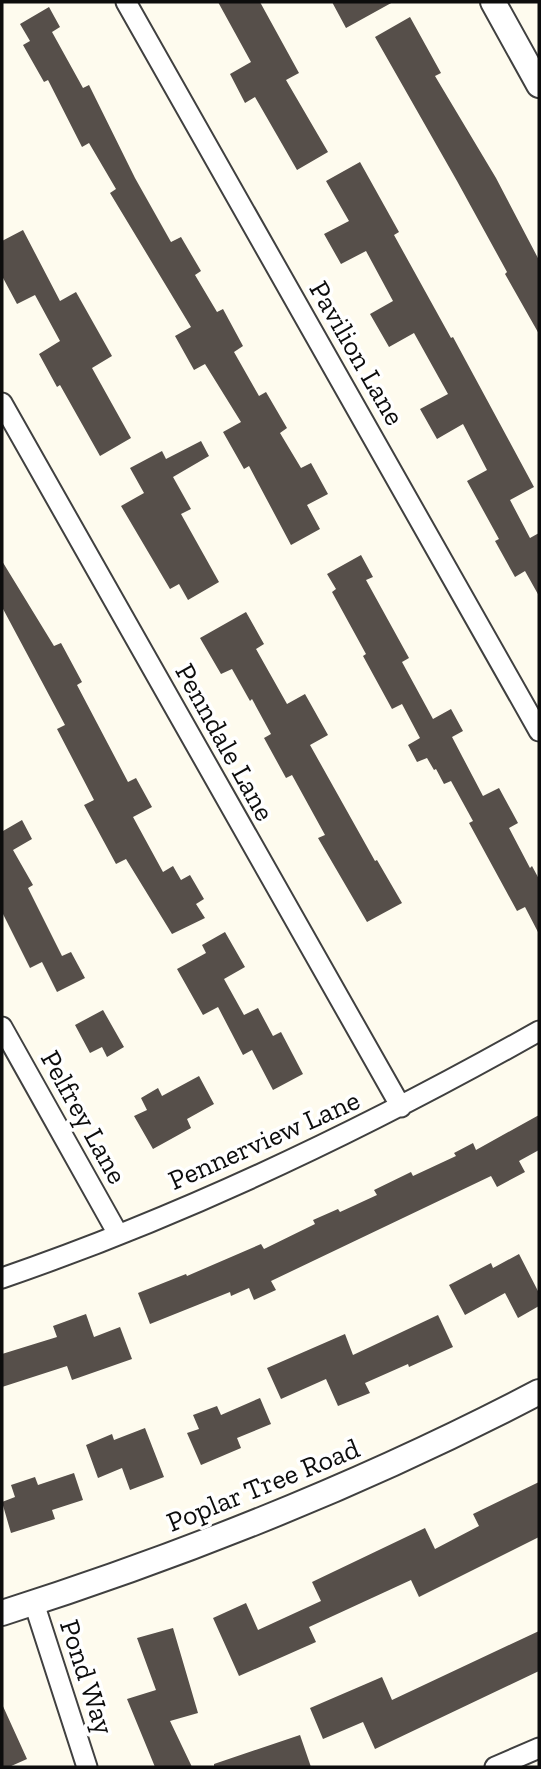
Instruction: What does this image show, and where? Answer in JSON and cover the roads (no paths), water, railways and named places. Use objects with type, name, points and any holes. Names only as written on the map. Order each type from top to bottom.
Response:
[{"type":"street","name":"Pavilion Lane","points":[[126,2],[539,731]]},
{"type":"street","points":[[493,2],[539,85]]},
{"type":"street","name":"Penndale Lane","points":[[2,403],[401,1107]]},
{"type":"street","name":"Pelfrey Lane","points":[[2,1027],[118,1234]]},
{"type":"street","name":"Pennerview Lane","points":[[2,1278],[241,1184],[401,1107],[539,1031]]},
{"type":"street","name":"Poplar Tree Road","points":[[2,1613],[136,1568],[270,1517],[372,1474],[539,1392]]},
{"type":"street","name":"Pond Way","points":[[34,1603],[87,1767]]},
{"type":"street","points":[[495,1767],[539,1748]]}]
